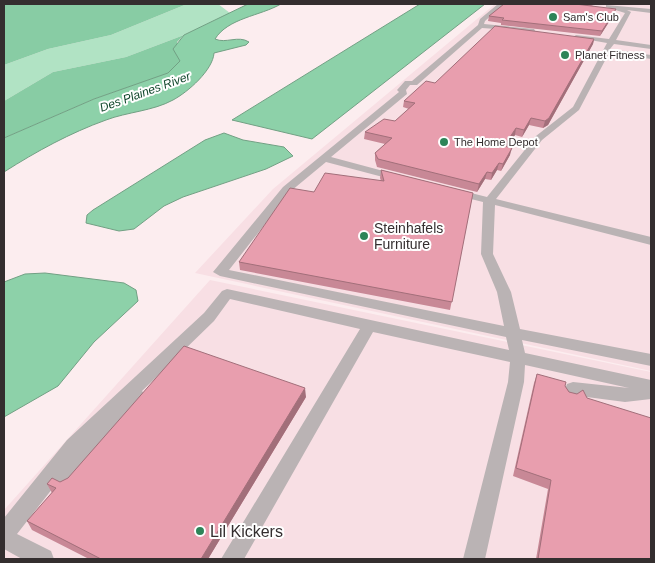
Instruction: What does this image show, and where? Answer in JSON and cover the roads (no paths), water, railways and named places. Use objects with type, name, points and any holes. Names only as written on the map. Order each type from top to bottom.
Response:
[{"type":"lane","points":[[482,26],[482,20],[501,4]]},
{"type":"lane","points":[[628,12],[608,6],[651,11]]},
{"type":"lane","points":[[603,9],[628,12]]},
{"type":"lane","points":[[474,559],[512,399],[518,357],[504,292],[487,254],[490,201],[539,138],[576,108],[628,12]]},
{"type":"lane","points":[[546,33],[482,26],[414,83],[408,83],[401,90],[404,92],[287,189],[220,272],[651,360]]},
{"type":"lane","points":[[565,36],[651,53]]},
{"type":"lane","points":[[610,44],[651,42]]},
{"type":"lane","points":[[610,44],[651,47]]},
{"type":"lane","points":[[610,44],[651,57]]},
{"type":"lane","points":[[324,158],[413,182]]},
{"type":"lane","points":[[442,189],[651,241]]},
{"type":"lane","points":[[43,559],[4,536],[74,446],[209,316],[227,294],[651,386]]},
{"type":"lane","points":[[232,559],[369,326]]},
{"type":"lane","points":[[64,480],[111,428],[174,350]]},
{"type":"lane","points":[[572,394],[573,389],[625,395],[651,392]]},
{"type":"water","name":"Des Plaines River","points":[[248,4],[281,4],[236,22],[221,32],[215,39],[223,41],[241,39],[249,42],[246,45],[214,53],[213,60],[205,73],[179,96],[157,107],[114,117],[93,125],[41,150],[4,172],[4,138],[94,99],[168,73],[180,61],[173,49],[184,35]]},
{"type":"water","points":[[420,4],[485,4],[312,139],[232,120]]},
{"type":"water","points":[[224,133],[243,140],[284,147],[293,156],[266,169],[183,197],[164,206],[134,229],[119,231],[86,223],[87,215],[93,210],[205,140]]},
{"type":"water","points":[[45,273],[124,283],[136,290],[138,301],[94,342],[58,386],[4,417],[4,282],[25,274]]},
{"type":"place","name":"Sam's Club","points":[[553,17]]},
{"type":"place","name":"Planet Fitness","points":[[565,55]]},
{"type":"place","name":"The Home Depot","points":[[444,142]]},
{"type":"place","name":"Steinhafels Furniture","points":[[364,236]]},
{"type":"place","name":"Lil Kickers","points":[[200,531]]}]
